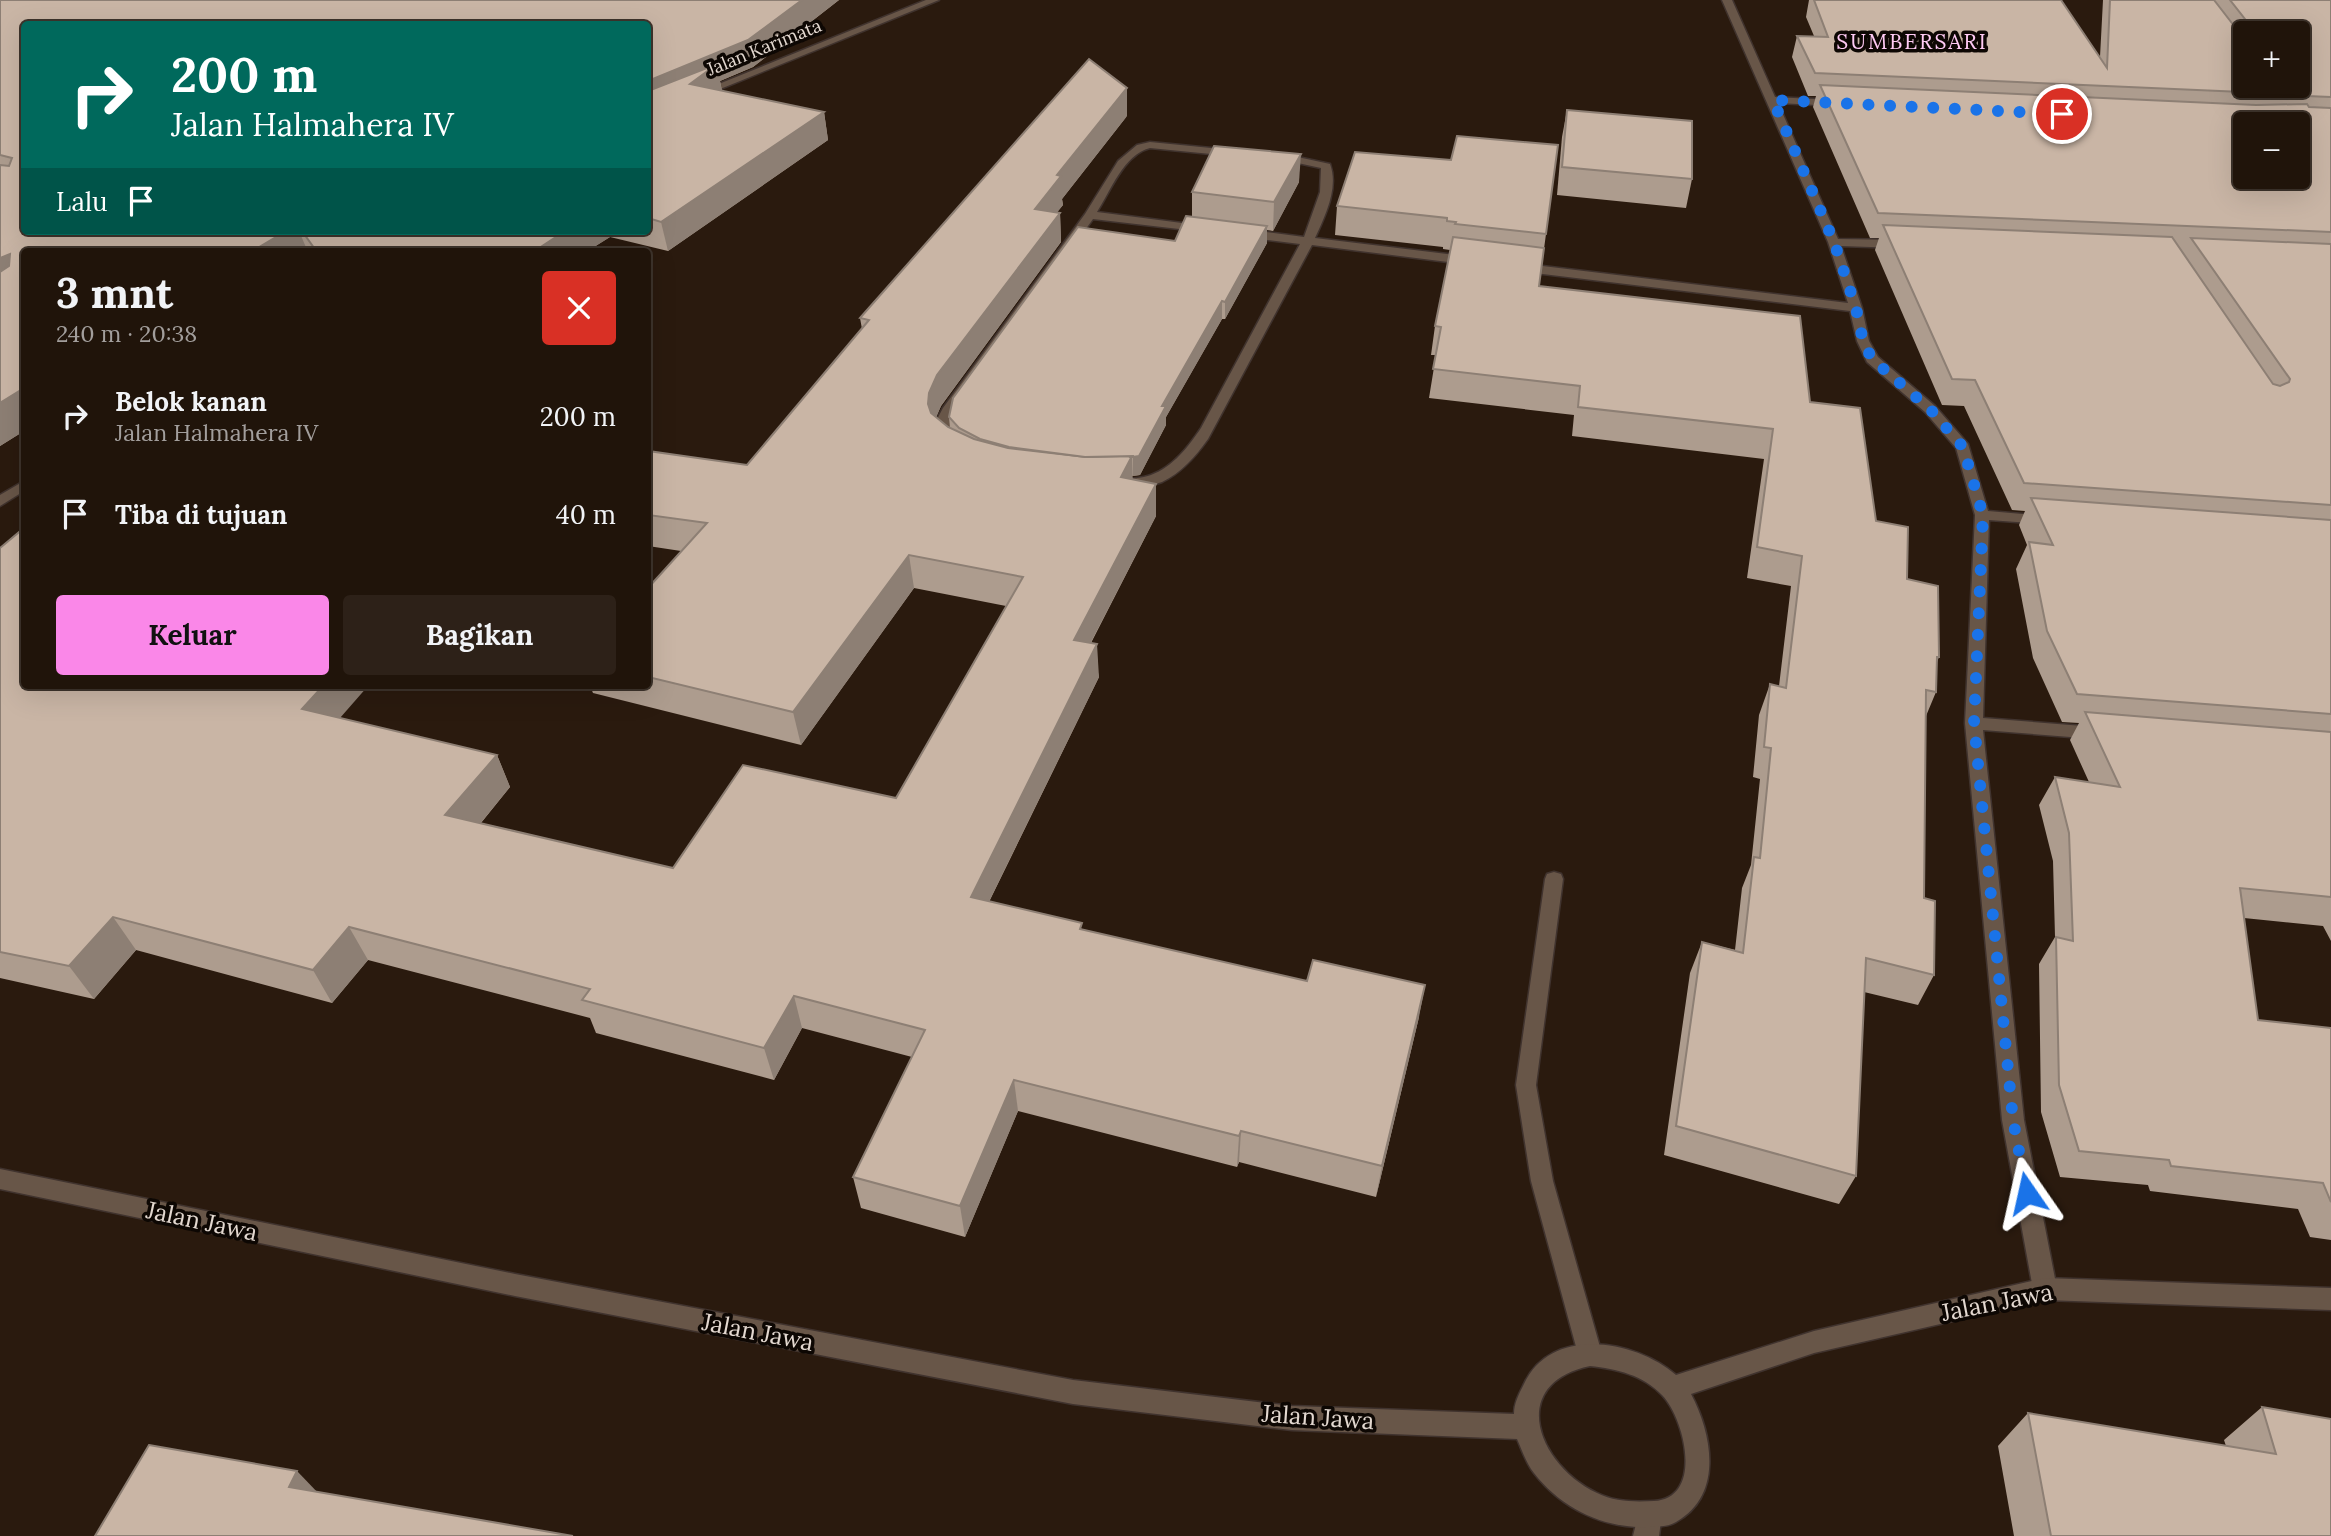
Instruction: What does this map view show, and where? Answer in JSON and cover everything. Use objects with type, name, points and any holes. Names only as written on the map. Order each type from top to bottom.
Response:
[{"type":"street","name":"Jalan Karimata","points":[[682,101],[934,0]]},
{"type":"street","points":[[1727,0],[1834,242],[1856,308],[1863,341],[1872,359],[1930,409],[1963,447],[1983,515],[1974,723],[2013,1120],[2045,1289]]},
{"type":"street","points":[[1773,100],[1841,104]]},
{"type":"street","points":[[1159,145],[1293,159],[1326,166],[1328,186],[1309,241],[1206,431],[1179,464],[1163,476],[1150,481],[1121,484],[1076,483],[1043,478],[964,459],[943,442],[943,420],[1090,215],[1122,163],[1141,147],[1159,145]]},
{"type":"street","points":[[1090,215],[1213,230]]},
{"type":"street","points":[[1227,231],[1487,263]]},
{"type":"street","points":[[1834,242],[1916,245]]},
{"type":"street","points":[[1500,264],[1856,308]]},
{"type":"street","points":[[0,502],[21,487]]},
{"type":"street","points":[[1983,515],[2066,522]]},
{"type":"street","points":[[1974,723],[2111,734]]},
{"type":"street","points":[[1554,879],[1525,1085],[1542,1181],[1590,1354]]},
{"type":"street","name":"Jalan Jawa","points":[[0,1180],[516,1285],[1073,1392],[1293,1418],[1525,1427]]},
{"type":"street","name":"Jalan Jawa","points":[[1672,1388],[1826,1338],[2045,1289],[2331,1299]]},
{"type":"street","points":[[1590,1354],[1620,1357],[1647,1369],[1672,1388],[1692,1418],[1700,1452],[1694,1484],[1676,1508],[1647,1529],[1614,1524],[1580,1512],[1552,1489],[1532,1459],[1525,1427],[1530,1398],[1542,1376],[1564,1360],[1590,1354]]},
{"type":"building","points":[[0,0],[802,0],[748,40],[651,80],[651,21],[21,21],[21,235],[279,235],[258,248],[21,248],[21,390],[0,403],[0,272],[9,266],[10,254],[0,258],[0,165],[9,166],[12,158],[0,155]]},
{"type":"building","points":[[1814,0],[2061,0],[2107,68],[2110,0],[2214,0],[2233,25],[2233,92],[1815,73],[1797,36],[1828,37]]},
{"type":"building","points":[[2230,0],[2331,0],[2331,97],[2310,96],[2310,21],[2247,21]]},
{"type":"building","points":[[1089,59],[1127,88],[1057,175],[1061,176],[1035,209],[1060,213],[937,375],[929,393],[931,413],[948,427],[974,439],[1008,448],[1086,457],[1132,456],[1121,477],[1156,484],[1074,640],[1097,644],[971,897],[1082,923],[1080,929],[1307,981],[1313,960],[1425,985],[1382,1166],[1241,1131],[1239,1136],[1014,1080],[960,1206],[853,1177],[925,1030],[794,996],[764,1048],[582,1000],[590,989],[349,927],[313,970],[113,917],[69,966],[0,952],[0,548],[21,530],[21,689],[320,689],[302,709],[497,755],[445,815],[673,868],[743,765],[896,798],[1023,577],[909,555],[793,712],[651,678],[651,585],[707,523],[651,515],[651,451],[747,465],[869,320],[860,318]]},
{"type":"building","points":[[717,64],[690,84],[824,112],[661,222],[651,219],[651,90]]},
{"type":"building","points":[[1820,85],[2256,105],[2307,104],[2309,107],[2331,108],[2331,232],[1878,213]]},
{"type":"building","points":[[1567,110],[1692,121],[1692,179],[1562,167]]},
{"type":"building","points":[[1457,136],[1558,145],[1546,234],[1455,224],[1456,222],[1447,221],[1447,218],[1337,206],[1355,152],[1451,160]]},
{"type":"building","points":[[1214,146],[1301,154],[1274,202],[1192,192]]},
{"type":"building","points":[[1186,216],[1267,226],[1162,406],[1166,406],[1139,456],[1085,457],[1009,447],[980,439],[959,428],[949,417],[953,398],[1078,227],[1175,241]]},
{"type":"building","points":[[1883,225],[2172,237],[2273,384],[2280,386],[2290,379],[2191,238],[2331,244],[2331,505],[2024,483],[1975,380],[1952,379]]},
{"type":"building","points":[[305,235],[559,235],[539,248],[314,248]]},
{"type":"building","points":[[1453,237],[1544,248],[1539,286],[1800,316],[1810,402],[1860,408],[1876,521],[1908,527],[1907,579],[1938,586],[1939,657],[1936,692],[1926,690],[1924,898],[1935,901],[1934,975],[1866,958],[1856,1176],[1676,1126],[1702,942],[1743,953],[1754,857],[1760,858],[1771,748],[1764,747],[1770,684],[1786,688],[1802,556],[1757,547],[1773,429],[1578,407],[1580,386],[1433,369],[1441,327],[1435,326]]},
{"type":"building","points":[[2031,498],[2331,520],[2331,714],[2077,694],[2047,631],[2029,542],[2053,545]]},
{"type":"building","points":[[2085,712],[2331,732],[2331,897],[2240,888],[2258,1020],[2331,1028],[2331,1202],[2323,1183],[2171,1166],[2169,1160],[2079,1151],[2059,1085],[2056,937],[2073,941],[2069,833],[2055,777],[2120,787]]},
{"type":"building","points":[[2262,1407],[2331,1419],[2331,1536],[2051,1536],[2028,1413],[2276,1454]]},
{"type":"building","points":[[149,1445],[297,1471],[289,1487],[573,1536],[95,1536]]},
{"type":"district","name":"SUMBERSARI","points":[[1912,41]]},
{"type":"route","points":[[2027,1193],[2013,1120],[1974,723],[1983,515],[1963,447],[1917,396],[1872,359],[1863,341],[1856,308],[1834,242],[1773,100],[2062,114]]}]
